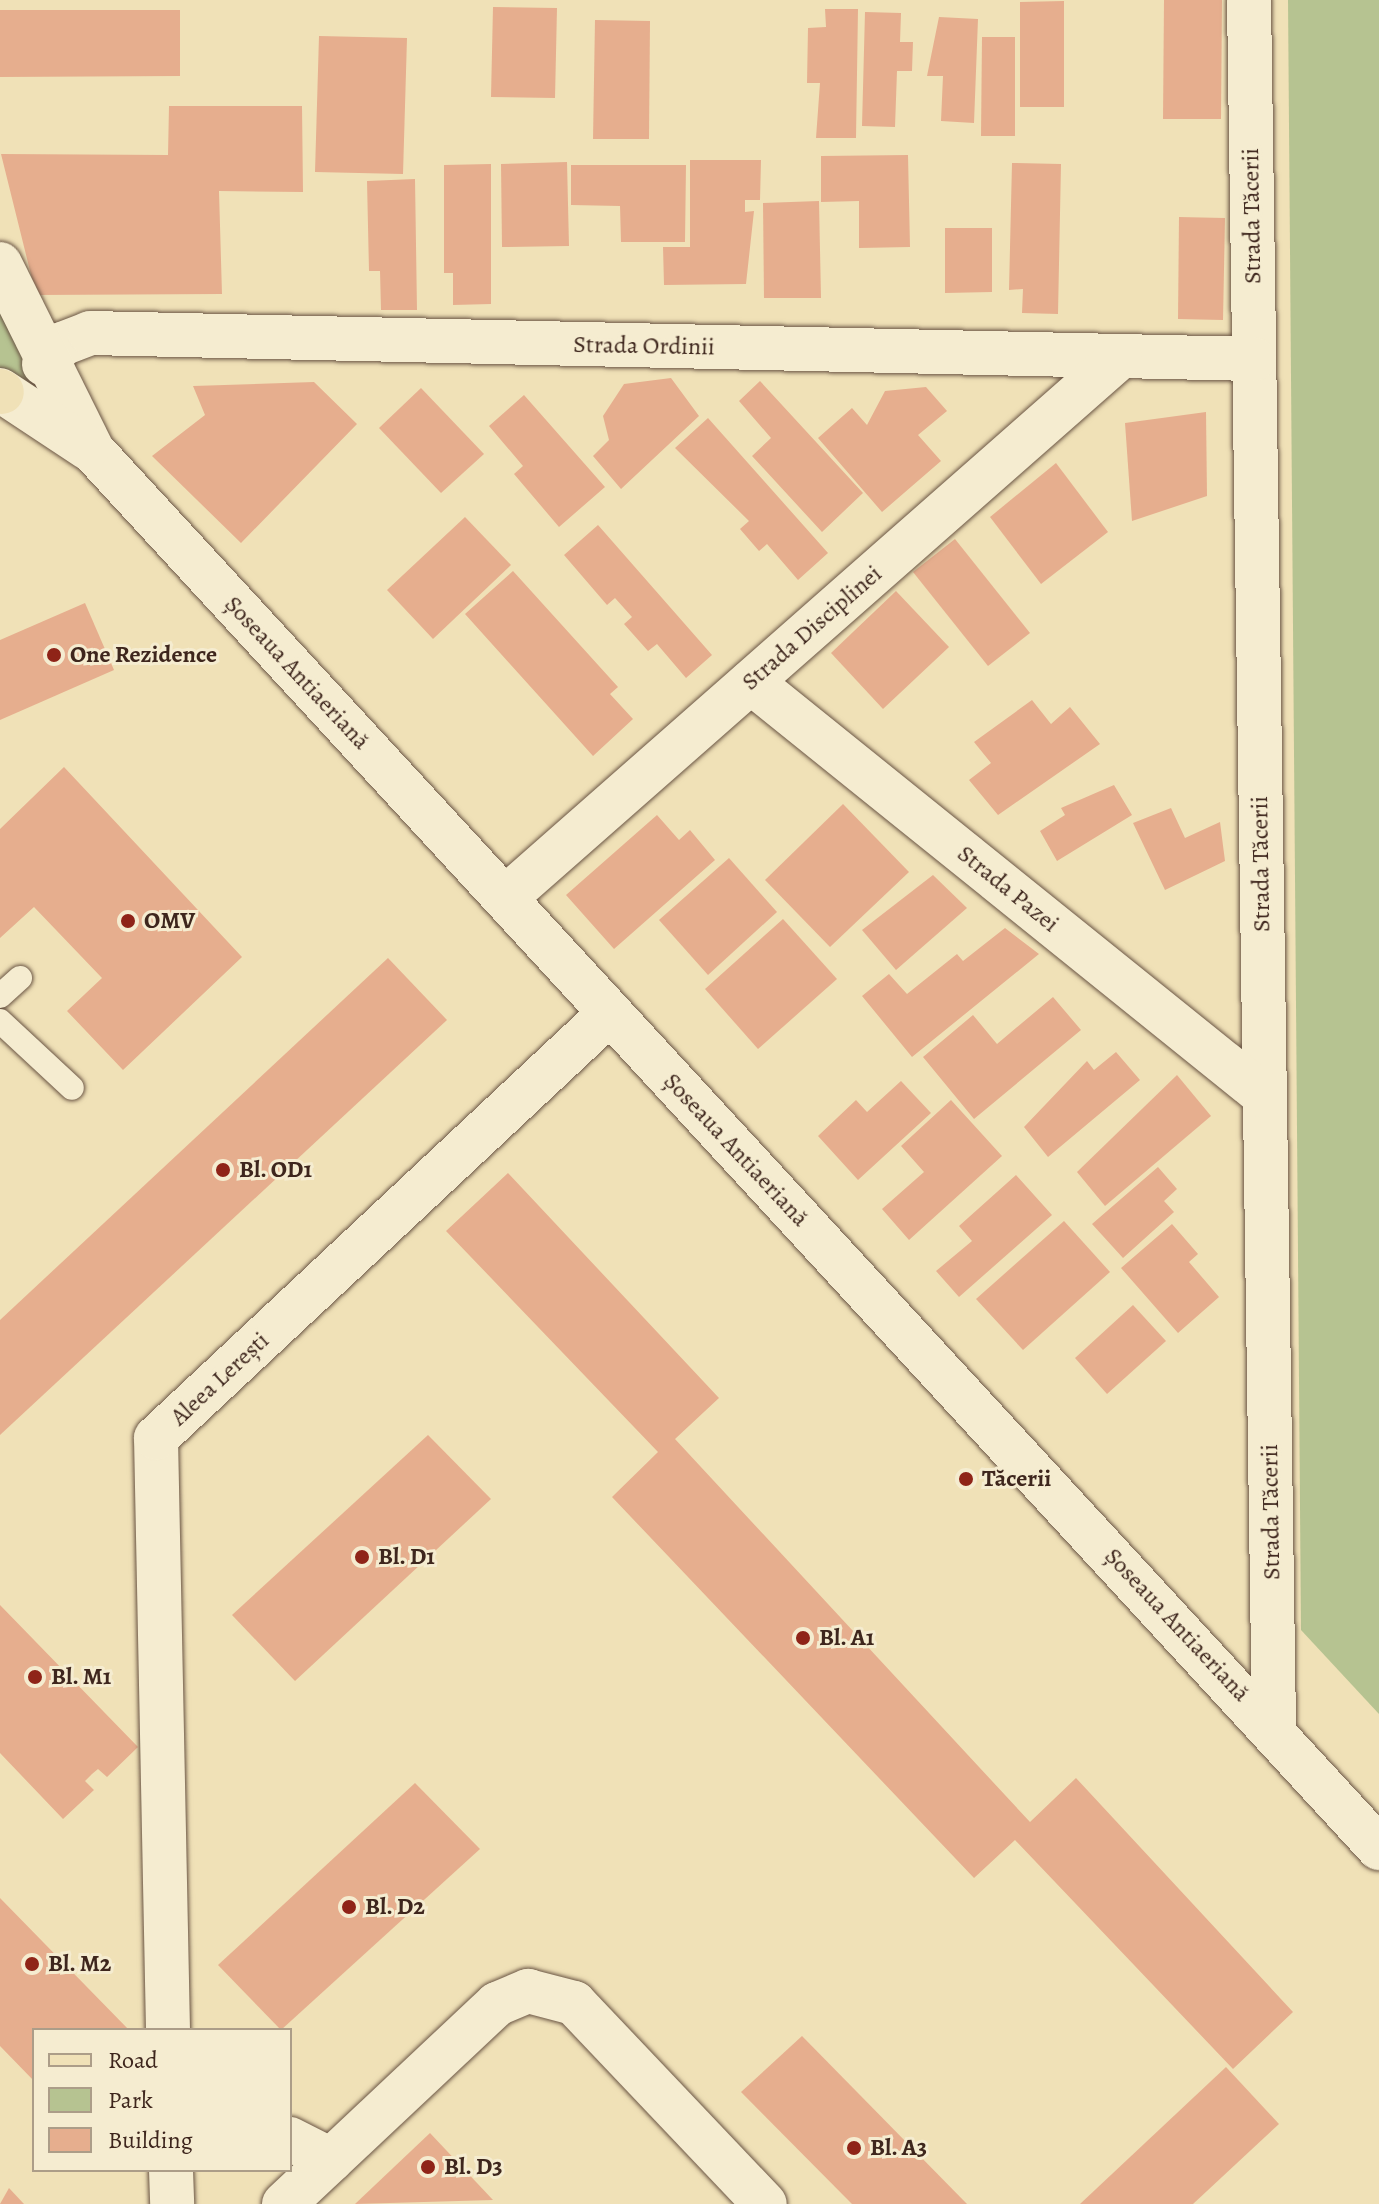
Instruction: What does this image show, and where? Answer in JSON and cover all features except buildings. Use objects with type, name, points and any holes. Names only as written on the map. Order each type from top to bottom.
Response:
[{"type":"street","name":"Strada Tăcerii","points":[[1249,0],[1274,1729]]},
{"type":"street","name":"Șoseaua Antiaeriană","points":[[0,264],[44,364],[93,451],[1274,1729],[1379,1848]]},
{"type":"street","name":"Strada Ordinii","points":[[44,364],[62,344],[90,333],[1254,359]]},
{"type":"street","name":"Strada Disciplinei","points":[[505,898],[1120,357]]},
{"type":"street","name":"Șoseaua Antiaeriană","points":[[1,391],[93,451]]},
{"type":"street","name":"Strada Pazei","points":[[751,682],[1265,1096]]},
{"type":"street","name":"Aleea Lerești","points":[[168,2028],[156,1438],[610,1013]]},
{"type":"street","points":[[284,2204],[497,2004],[528,1991],[551,1993],[574,2003],[765,2204]]},
{"type":"street","points":[[292,2140],[331,2160]]},
{"type":"street","points":[[171,2172],[172,2204]]},
{"type":"lane","points":[[0,996],[20,978]]},
{"type":"lane","points":[[0,1021],[72,1088]]},
{"type":"green space","points":[[1288,0],[1379,0],[1379,1714],[1301,1630]]},
{"type":"green space","points":[[0,264],[93,451],[0,390]]},
{"type":"place","name":"One Rezidence","points":[[54,655]]},
{"type":"place","name":"OMV","points":[[128,921]]},
{"type":"place","name":"Bl. OD1","points":[[223,1170]]},
{"type":"place","name":"Tăcerii","points":[[966,1479]]},
{"type":"place","name":"Bl. D1","points":[[362,1557]]},
{"type":"place","name":"Bl. A1","points":[[803,1638]]},
{"type":"place","name":"Bl. M1","points":[[35,1677]]},
{"type":"place","name":"Bl. D2","points":[[349,1907]]},
{"type":"place","name":"Bl. M2","points":[[32,1964]]},
{"type":"place","name":"Bl. A3","points":[[854,2148]]},
{"type":"place","name":"Bl. D3","points":[[428,2167]]}]
